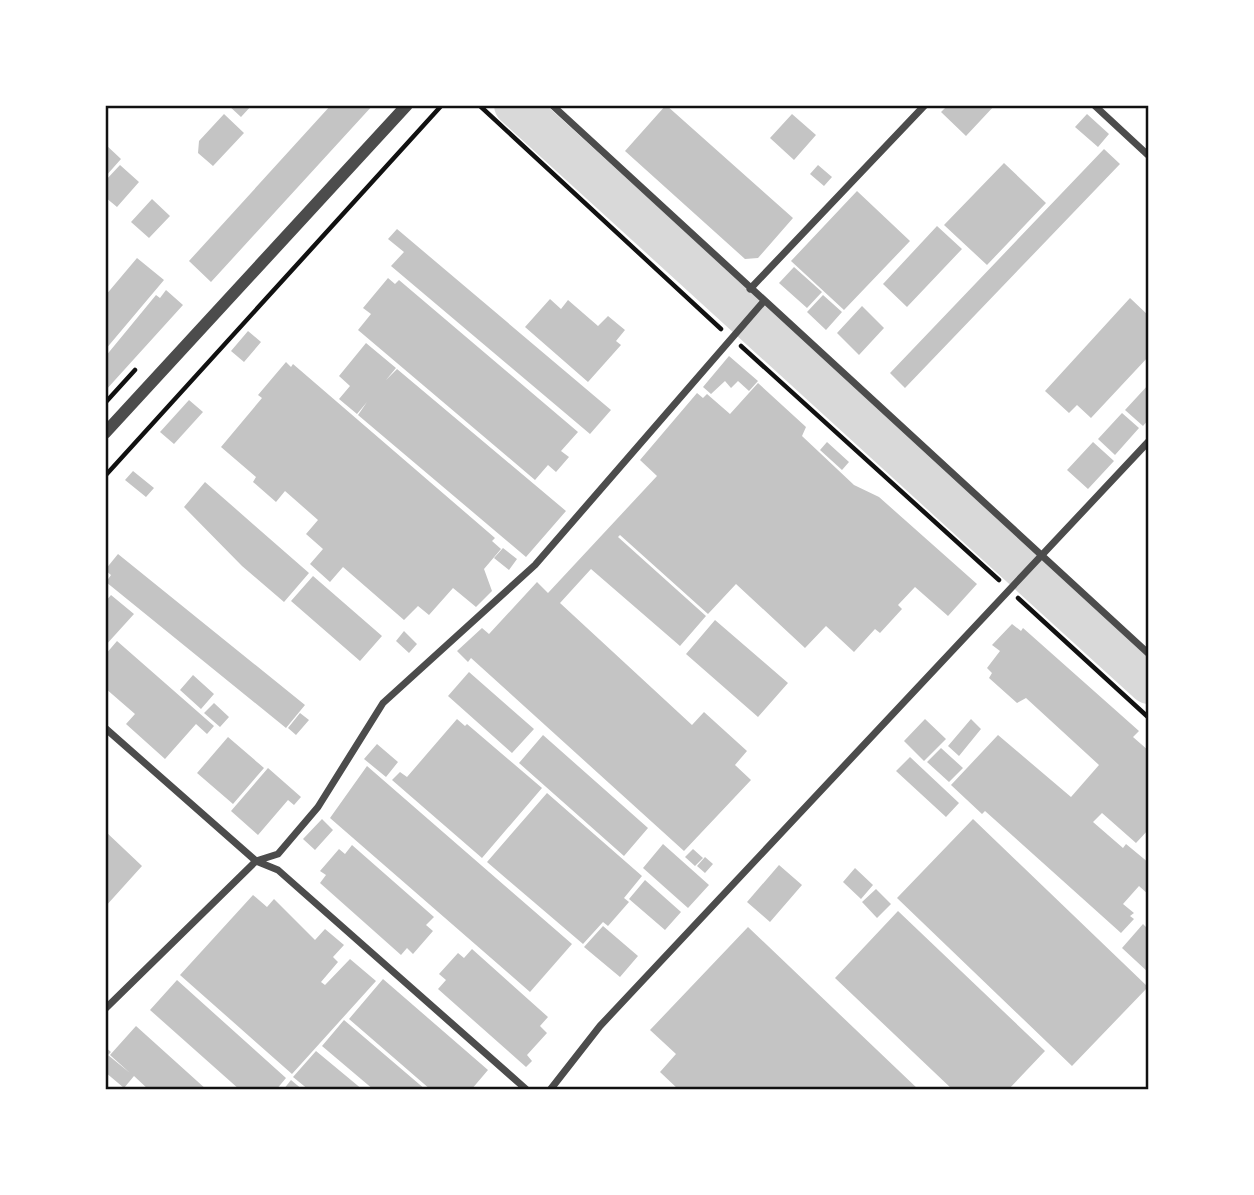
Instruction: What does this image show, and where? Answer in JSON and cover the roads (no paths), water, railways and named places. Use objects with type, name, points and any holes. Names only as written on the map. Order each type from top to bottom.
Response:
[{"type":"street","points":[[105,433],[407,105]]},
{"type":"street","points":[[552,105],[1149,653]]},
{"type":"street","points":[[750,289],[925,105]]},
{"type":"street","points":[[1094,105],[1149,156]]},
{"type":"street","points":[[105,1009],[256,861],[278,854],[318,807],[383,703],[535,565],[764,301]]},
{"type":"street","points":[[550,1090],[600,1026],[1149,441]]},
{"type":"street","points":[[105,728],[256,861],[278,870],[527,1090]]},
{"type":"waterway","points":[[515,105],[1149,683]]}]
